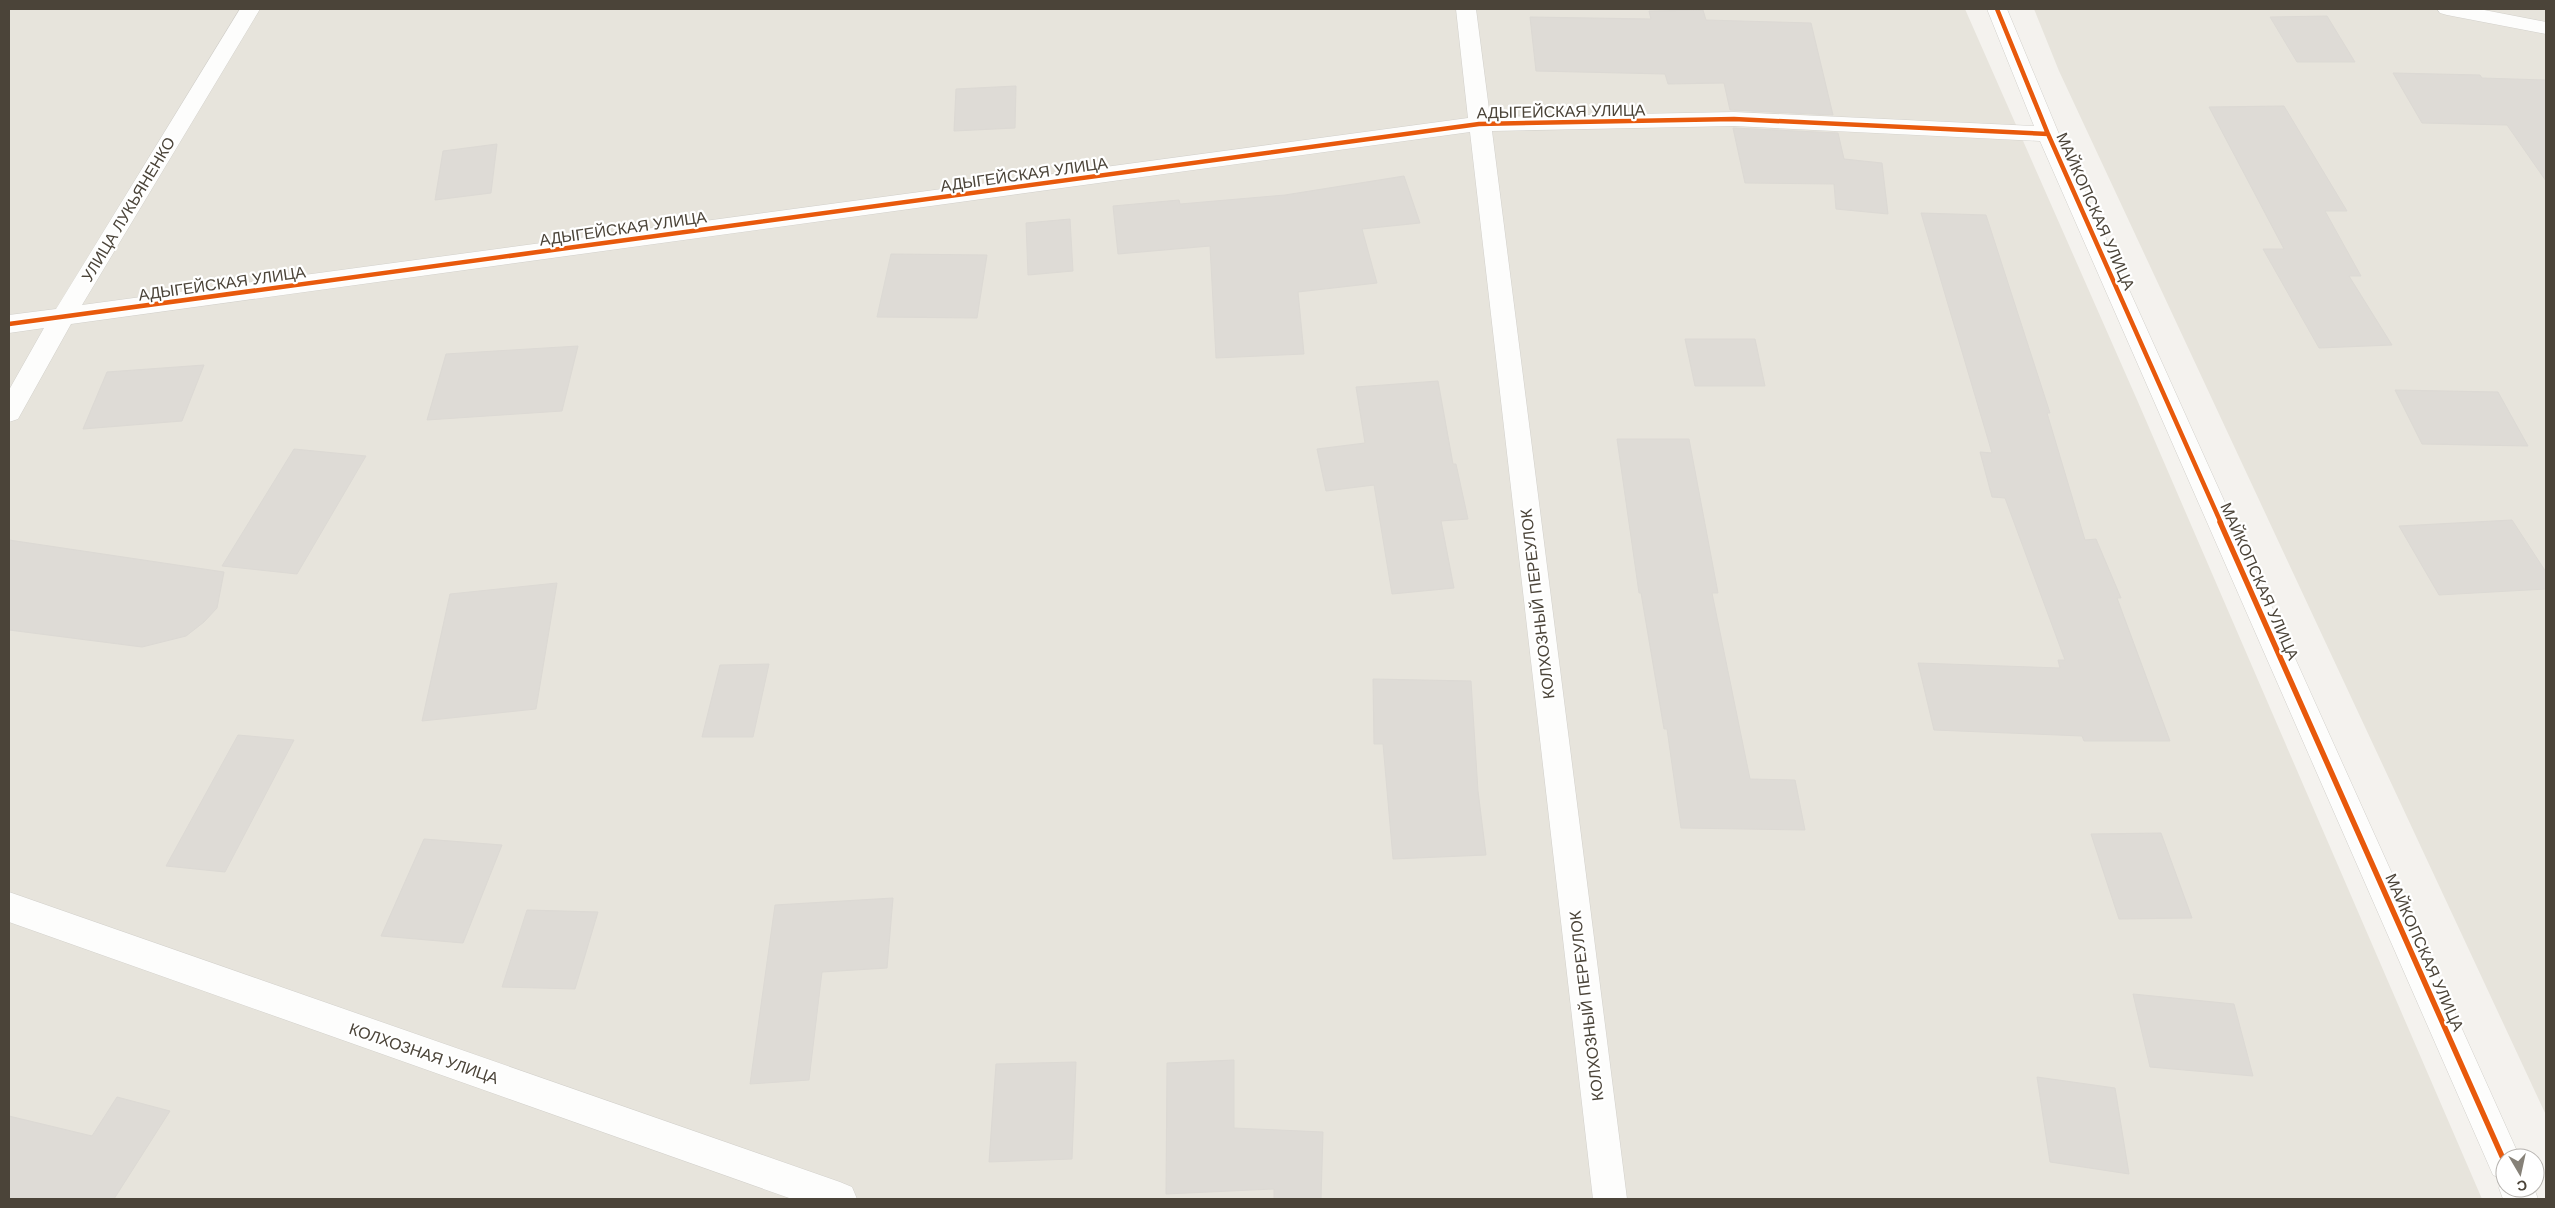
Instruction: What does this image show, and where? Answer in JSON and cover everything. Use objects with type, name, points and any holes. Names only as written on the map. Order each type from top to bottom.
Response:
[{"type":"street","name":"УЛИЦА ЛУКЬЯНЕНКО","points":[[9,412],[63,317],[250,9]]},
{"type":"street","name":"КОЛХОЗНЫЙ ПЕРЕУЛОК","points":[[1466,9],[1610,1199]]},
{"type":"street","name":"МАЙКОПСКАЯ УЛИЦА","points":[[1996,9],[2048,134],[2498,1148]]},
{"type":"street","points":[[2447,9],[2546,28]]},
{"type":"street","name":"АДЫГЕЙСКАЯ УЛИЦА","points":[[9,324],[1479,124],[1734,119],[2048,134]]},
{"type":"street","name":"КОЛХОЗНАЯ УЛИЦА","points":[[9,907],[840,1199]]},
{"type":"shaded area","points":[[9,9],[1965,9],[2138,402],[2482,1199],[9,1199]]},
{"type":"shaded area","points":[[2034,9],[2546,9],[2546,1115],[2059,71]]},
{"type":"building","points":[[1703,10],[1706,20],[1811,23],[1833,115],[1730,110],[1724,83],[1668,84],[1665,74],[1536,71],[1530,17],[1651,19],[1649,11]]},
{"type":"building","points":[[2327,16],[2355,62],[2297,62],[2270,17]]},
{"type":"building","points":[[2393,73],[2480,75],[2482,78],[2546,80],[2546,181],[2507,125],[2422,123]]},
{"type":"building","points":[[1016,86],[1015,128],[954,131],[956,89]]},
{"type":"building","points":[[2284,106],[2347,211],[2325,211],[2361,276],[2349,276],[2392,345],[2319,348],[2263,249],[2284,249],[2209,107]]},
{"type":"building","points":[[1733,128],[1838,133],[1844,159],[1882,163],[1888,214],[1836,209],[1834,184],[1745,183]]},
{"type":"building","points":[[497,144],[491,193],[435,200],[443,151]]},
{"type":"building","points":[[1404,176],[1420,223],[1362,229],[1377,283],[1298,292],[1304,354],[1216,358],[1210,246],[1118,254],[1113,206],[1179,200],[1180,204],[1285,195]]},
{"type":"building","points":[[1921,213],[1986,215],[2050,413],[2047,413],[2085,540],[2096,539],[2121,598],[2117,598],[2170,741],[2084,741],[2082,736],[1934,730],[1918,663],[2060,668],[2058,660],[2065,660],[2005,498],[1992,497],[1980,452],[1992,453]]},
{"type":"building","points":[[1070,219],[1073,271],[1028,275],[1026,223]]},
{"type":"building","points":[[891,254],[987,255],[977,318],[877,317]]},
{"type":"building","points":[[1685,339],[1755,339],[1765,386],[1695,386]]},
{"type":"building","points":[[578,346],[562,411],[427,420],[446,354]]},
{"type":"building","points":[[204,365],[182,421],[83,429],[107,372]]},
{"type":"building","points":[[1438,381],[1453,464],[1456,464],[1468,519],[1441,521],[1454,588],[1392,594],[1374,485],[1326,491],[1317,449],[1365,443],[1356,387]]},
{"type":"building","points":[[2395,390],[2498,392],[2528,446],[2422,444]]},
{"type":"building","points":[[1617,439],[1689,439],[1718,593],[1712,593],[1750,779],[1795,780],[1805,830],[1681,828],[1667,729],[1664,729],[1641,593],[1639,593]]},
{"type":"building","points":[[294,449],[366,456],[297,574],[222,566]]},
{"type":"building","points":[[2512,520],[2546,572],[2546,589],[2439,595],[2399,526]]},
{"type":"building","points":[[9,540],[224,572],[217,608],[204,622],[186,636],[142,647],[9,630]]},
{"type":"building","points":[[557,583],[536,709],[422,721],[450,594]]},
{"type":"building","points":[[769,664],[753,737],[702,737],[720,665]]},
{"type":"building","points":[[1373,679],[1471,681],[1478,791],[1486,855],[1393,859],[1383,744],[1374,744]]},
{"type":"building","points":[[238,735],[294,740],[225,872],[166,866]]},
{"type":"building","points":[[2161,833],[2192,918],[2119,919],[2091,834]]},
{"type":"building","points":[[424,839],[502,845],[463,943],[381,936]]},
{"type":"building","points":[[893,898],[887,968],[822,972],[809,1080],[750,1084],[775,905]]},
{"type":"building","points":[[527,910],[598,912],[575,989],[502,987]]},
{"type":"building","points":[[2133,994],[2234,1004],[2253,1076],[2150,1067]]},
{"type":"building","points":[[1234,1060],[1234,1128],[1323,1132],[1321,1199],[1274,1199],[1274,1189],[1166,1194],[1167,1063]]},
{"type":"building","points":[[1076,1062],[1072,1159],[989,1162],[996,1064]]},
{"type":"building","points":[[2037,1077],[2115,1088],[2129,1174],[2050,1162]]},
{"type":"building","points":[[117,1097],[170,1111],[114,1199],[9,1199],[9,1116],[92,1136]]},
{"type":"cycle path","points":[[1997,9],[2048,134],[2498,1148]]},
{"type":"cycle path","points":[[9,324],[1479,124],[1734,119],[2048,134]]}]
